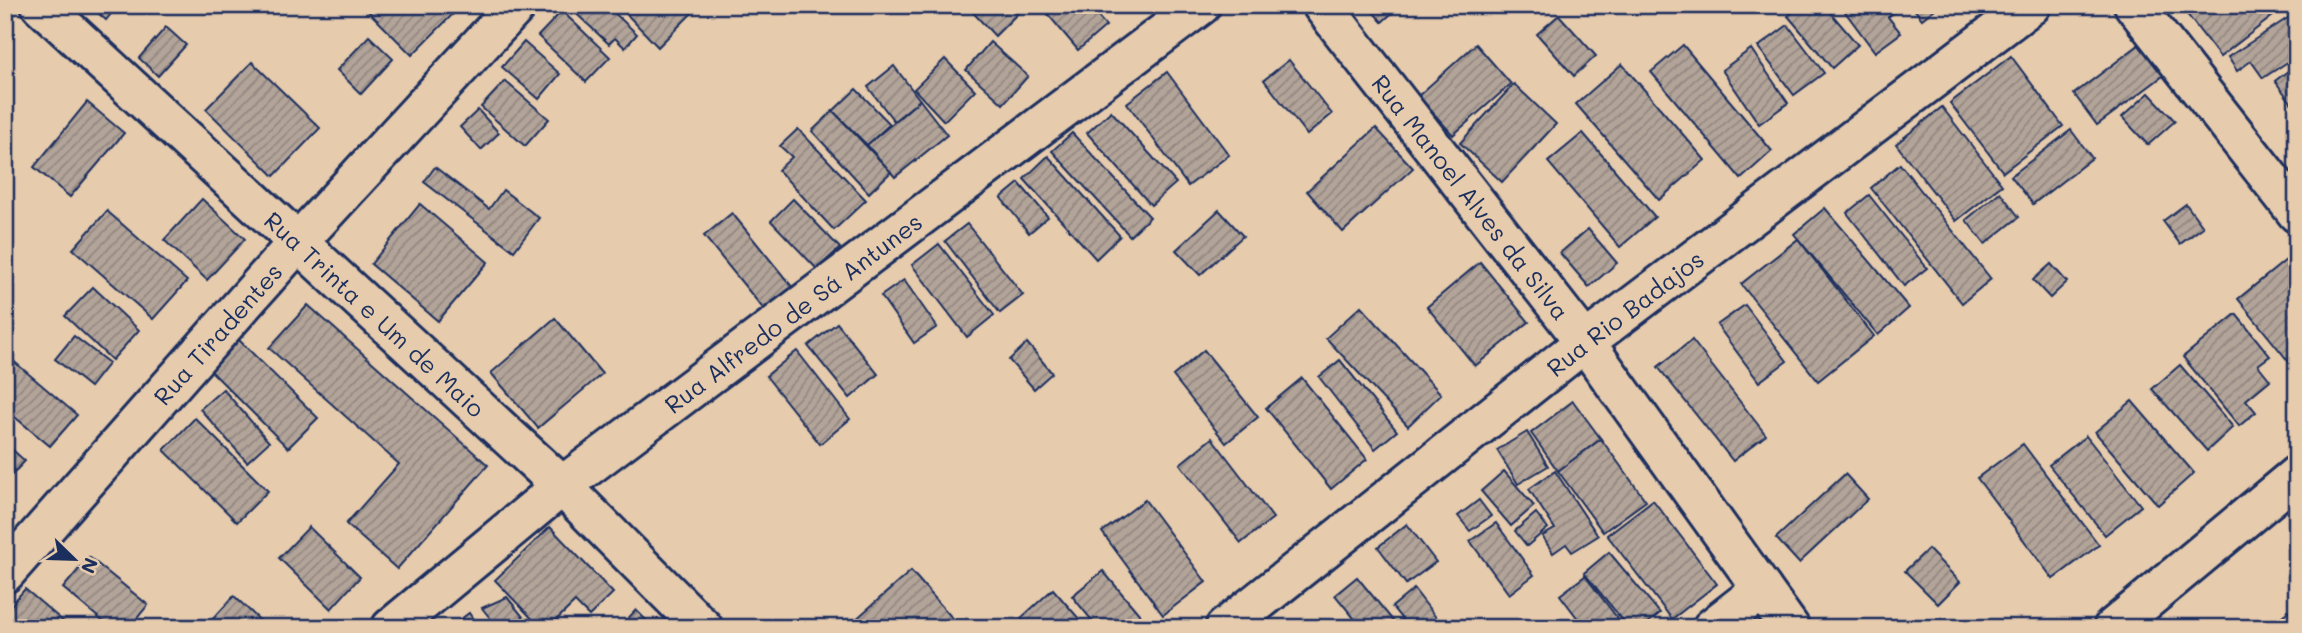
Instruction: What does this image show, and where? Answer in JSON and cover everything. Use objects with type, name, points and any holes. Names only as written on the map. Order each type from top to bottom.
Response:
[{"type":"street","name":"Rua Trinta e Um de Maio","points":[[41,5],[562,485],[703,628]]},
{"type":"street","name":"Rua Tiradentes","points":[[5,573],[297,243],[517,5]]},
{"type":"street","name":"Rua Alfredo de Sá Antunes","points":[[391,628],[562,485],[1201,5]]},
{"type":"street","name":"Rua Manoel Alves da Silva","points":[[1322,5],[1585,342],[1790,628]]},
{"type":"street","name":"Rua Rio Badajos","points":[[1225,628],[1585,342],[2031,5]]},
{"type":"street","points":[[2134,5],[2297,213]]},
{"type":"street","points":[[2113,628],[2297,475]]},
{"type":"street","points":[[1712,628],[1762,589]]},
{"type":"building","points":[[89,5],[118,5],[106,20]]},
{"type":"building","points":[[362,5],[448,5],[455,12],[412,55]]},
{"type":"building","points":[[567,5],[606,5],[637,34],[625,48],[615,38],[609,44]]},
{"type":"building","points":[[618,5],[685,5],[692,13],[658,47]]},
{"type":"building","points":[[966,5],[1026,5],[995,36]]},
{"type":"building","points":[[1040,5],[1088,5],[1106,26],[1078,50]]},
{"type":"building","points":[[1367,5],[1401,5],[1382,22]]},
{"type":"building","points":[[1800,5],[1824,5],[1858,45],[1832,68],[1788,16]]},
{"type":"building","points":[[1840,5],[1901,5],[1902,7],[1888,17],[1901,33],[1875,52]]},
{"type":"building","points":[[1911,5],[1940,5],[1922,19]]},
{"type":"building","points":[[2180,5],[2287,5],[2220,57]]},
{"type":"building","points":[[562,11],[610,57],[586,82],[538,36]]},
{"type":"building","points":[[2297,12],[2297,56],[2263,78],[2251,61],[2237,71],[2228,57]]},
{"type":"building","points":[[1559,15],[1596,56],[1574,76],[1537,34]]},
{"type":"building","points":[[1788,25],[1824,73],[1794,95],[1758,47]]},
{"type":"building","points":[[166,27],[186,45],[158,76],[139,58]]},
{"type":"building","points":[[369,36],[393,59],[361,94],[337,70]]},
{"type":"building","points":[[2144,41],[2167,73],[2097,125],[2074,94]]},
{"type":"building","points":[[524,42],[560,74],[539,99],[502,67]]},
{"type":"building","points":[[990,42],[1028,76],[1003,104],[966,70]]},
{"type":"building","points":[[1476,44],[1511,84],[1453,135],[1418,96]]},
{"type":"building","points":[[1683,45],[1772,151],[1741,179],[1651,72]]},
{"type":"building","points":[[1751,49],[1788,103],[1759,124],[1722,70]]},
{"type":"building","points":[[2011,56],[2063,126],[2003,172],[1950,103]]},
{"type":"building","points":[[945,59],[975,90],[944,121],[914,89]]},
{"type":"building","points":[[1289,60],[1332,114],[1307,135],[1264,80]]},
{"type":"building","points":[[252,62],[320,128],[274,176],[206,109]]},
{"type":"building","points":[[1622,64],[1705,160],[1659,200],[1576,104]]},
{"type":"building","points":[[2297,64],[2297,108],[2296,109],[2275,81]]},
{"type":"building","points":[[894,66],[920,100],[894,121],[868,87]]},
{"type":"building","points":[[1167,72],[1229,155],[1188,186],[1127,103]]},
{"type":"building","points":[[505,81],[549,119],[525,146],[481,107]]},
{"type":"building","points":[[1514,84],[1556,124],[1502,182],[1460,143]]},
{"type":"building","points":[[856,89],[890,124],[867,145],[833,111]]},
{"type":"building","points":[[2149,93],[2175,121],[2148,145],[2122,117]]},
{"type":"building","points":[[920,100],[947,135],[895,177],[867,145]]},
{"type":"building","points":[[87,102],[124,133],[70,197],[34,167]]},
{"type":"building","points":[[1942,107],[2002,185],[1956,221],[1896,144]]},
{"type":"building","points":[[478,110],[499,133],[481,150],[460,127]]},
{"type":"building","points":[[833,111],[891,172],[869,193],[812,131]]},
{"type":"building","points":[[1111,111],[1176,183],[1151,205],[1087,133]]},
{"type":"building","points":[[1376,128],[1413,168],[1343,232],[1307,191]]},
{"type":"building","points":[[798,129],[866,200],[834,230],[778,170],[792,157],[780,146]]},
{"type":"building","points":[[2071,130],[2092,158],[2033,204],[2011,176]]},
{"type":"building","points":[[1072,133],[1150,217],[1130,236],[1052,151]]},
{"type":"building","points":[[1583,133],[1655,217],[1620,247],[1548,162]]},
{"type":"building","points":[[1048,156],[1120,236],[1096,259],[1024,179]]},
{"type":"building","points":[[1900,164],[1991,279],[1962,303],[1871,188]]},
{"type":"building","points":[[435,167],[489,209],[503,190],[539,218],[514,251],[424,182]]},
{"type":"building","points":[[1019,183],[1048,217],[1029,233],[1001,198]]},
{"type":"building","points":[[2000,192],[2019,217],[1985,244],[1966,220]]},
{"type":"building","points":[[1869,195],[1927,268],[1904,286],[1847,213]]},
{"type":"building","points":[[202,199],[245,239],[207,280],[164,240]]},
{"type":"building","points":[[793,199],[840,248],[817,269],[771,221]]},
{"type":"building","points":[[420,204],[488,262],[438,321],[371,264]]},
{"type":"building","points":[[2186,204],[2203,227],[2180,244],[2163,221]]},
{"type":"building","points":[[1825,208],[1909,308],[1878,335],[1794,234]]},
{"type":"building","points":[[1219,210],[1243,236],[1200,275],[1176,250]]},
{"type":"building","points":[[107,211],[187,281],[153,319],[73,249]]},
{"type":"building","points":[[732,213],[793,288],[766,312],[704,236]]},
{"type":"building","points":[[967,224],[1023,295],[1000,313],[945,241]]},
{"type":"building","points":[[1588,229],[1617,263],[1589,287],[1560,253]]},
{"type":"building","points":[[1798,239],[1874,336],[1818,381],[1741,284]]},
{"type":"building","points":[[939,244],[994,315],[967,337],[912,265]]},
{"type":"building","points":[[2291,256],[2297,263],[2297,372],[2238,299]]},
{"type":"building","points":[[1480,262],[1529,322],[1475,366],[1427,307]]},
{"type":"building","points":[[2051,264],[2067,282],[2050,298],[2033,280]]},
{"type":"building","points":[[904,280],[937,327],[914,343],[881,296]]},
{"type":"building","points":[[93,287],[139,330],[112,360],[65,316]]},
{"type":"building","points":[[308,305],[488,465],[397,569],[346,524],[399,464],[269,348]]},
{"type":"building","points":[[1745,305],[1787,361],[1759,382],[1717,325]]},
{"type":"building","points":[[1361,306],[1441,394],[1408,426],[1326,338]]},
{"type":"building","points":[[2236,314],[2270,356],[2258,365],[2270,380],[2246,400],[2256,412],[2239,426],[2183,357]]},
{"type":"building","points":[[555,318],[602,374],[538,428],[491,373]]},
{"type":"building","points":[[837,323],[878,374],[850,398],[808,346]]},
{"type":"building","points":[[74,336],[109,363],[90,387],[55,359]]},
{"type":"building","points":[[239,340],[318,418],[288,448],[209,369]]},
{"type":"building","points":[[1692,340],[1766,435],[1733,461],[1658,367]]},
{"type":"building","points":[[1027,343],[1052,373],[1034,389],[1009,360]]},
{"type":"building","points":[[1204,350],[1258,417],[1226,443],[1173,376]]},
{"type":"building","points":[[797,351],[850,419],[820,444],[766,376]]},
{"type":"building","points":[[11,359],[77,415],[50,446],[5,409],[5,366]]},
{"type":"building","points":[[1340,360],[1397,431],[1375,449],[1319,377]]},
{"type":"building","points":[[2180,365],[2233,427],[2207,451],[2152,389]]},
{"type":"building","points":[[1302,378],[1367,459],[1331,489],[1266,408]]},
{"type":"building","points":[[223,389],[269,442],[247,462],[200,409]]},
{"type":"building","points":[[1573,401],[1601,439],[1558,471],[1531,433]]},
{"type":"building","points":[[2132,401],[2194,473],[2158,505],[2095,432]]},
{"type":"building","points":[[195,418],[268,491],[237,522],[164,450]]},
{"type":"building","points":[[1527,432],[1548,466],[1518,484],[1497,450]]},
{"type":"building","points":[[2086,436],[2141,506],[2105,535],[2049,465]]},
{"type":"building","points":[[1212,438],[1273,518],[1241,543],[1180,464]]},
{"type":"building","points":[[1601,439],[1646,501],[1603,532],[1558,471]]},
{"type":"building","points":[[5,443],[25,461],[5,482]]},
{"type":"building","points":[[2023,444],[2099,545],[2053,579],[1977,478]]},
{"type":"building","points":[[1504,471],[1534,506],[1511,526],[1481,491]]},
{"type":"building","points":[[1555,471],[1598,536],[1572,552],[1566,544],[1553,553],[1542,536],[1555,529],[1529,489]]},
{"type":"building","points":[[1845,474],[1868,499],[1799,563],[1776,538]]},
{"type":"building","points":[[1145,500],[1206,582],[1163,615],[1102,532]]},
{"type":"building","points":[[1479,500],[1491,516],[1470,531],[1458,516]]},
{"type":"building","points":[[1653,500],[1717,584],[1672,619],[1607,535]]},
{"type":"building","points":[[1536,513],[1548,528],[1527,546],[1515,531]]},
{"type":"building","points":[[1496,523],[1534,575],[1509,594],[1470,541]]},
{"type":"building","points":[[1407,524],[1436,562],[1406,584],[1378,547]]},
{"type":"building","points":[[309,527],[360,577],[331,609],[279,558]]},
{"type":"building","points":[[550,527],[613,593],[589,616],[575,602],[548,628],[541,628],[495,580]]},
{"type":"building","points":[[1928,549],[1960,582],[1938,604],[1905,571]]},
{"type":"building","points":[[1609,552],[1660,613],[1642,628],[1629,628],[1584,573]]},
{"type":"building","points":[[89,557],[148,605],[129,628],[111,628],[63,588]]},
{"type":"building","points":[[911,571],[961,628],[846,628]]},
{"type":"building","points":[[1103,571],[1145,621],[1137,628],[1098,628],[1072,596]]},
{"type":"building","points":[[1585,576],[1625,628],[1585,628],[1560,595]]},
{"type":"building","points":[[1357,577],[1399,628],[1362,628],[1335,595]]},
{"type":"building","points":[[25,589],[71,628],[5,628],[5,612]]},
{"type":"building","points":[[1053,589],[1087,628],[1030,628],[1021,618]]},
{"type":"building","points":[[1414,589],[1444,628],[1409,628],[1392,607]]},
{"type":"building","points":[[234,596],[268,628],[218,628],[211,621]]},
{"type":"building","points":[[507,597],[532,628],[498,628],[482,608]]},
{"type":"building","points":[[2297,604],[2297,628],[2267,628]]},
{"type":"building","points":[[636,610],[654,628],[619,628]]},
{"type":"building","points":[[469,613],[479,628],[449,628]]}]
